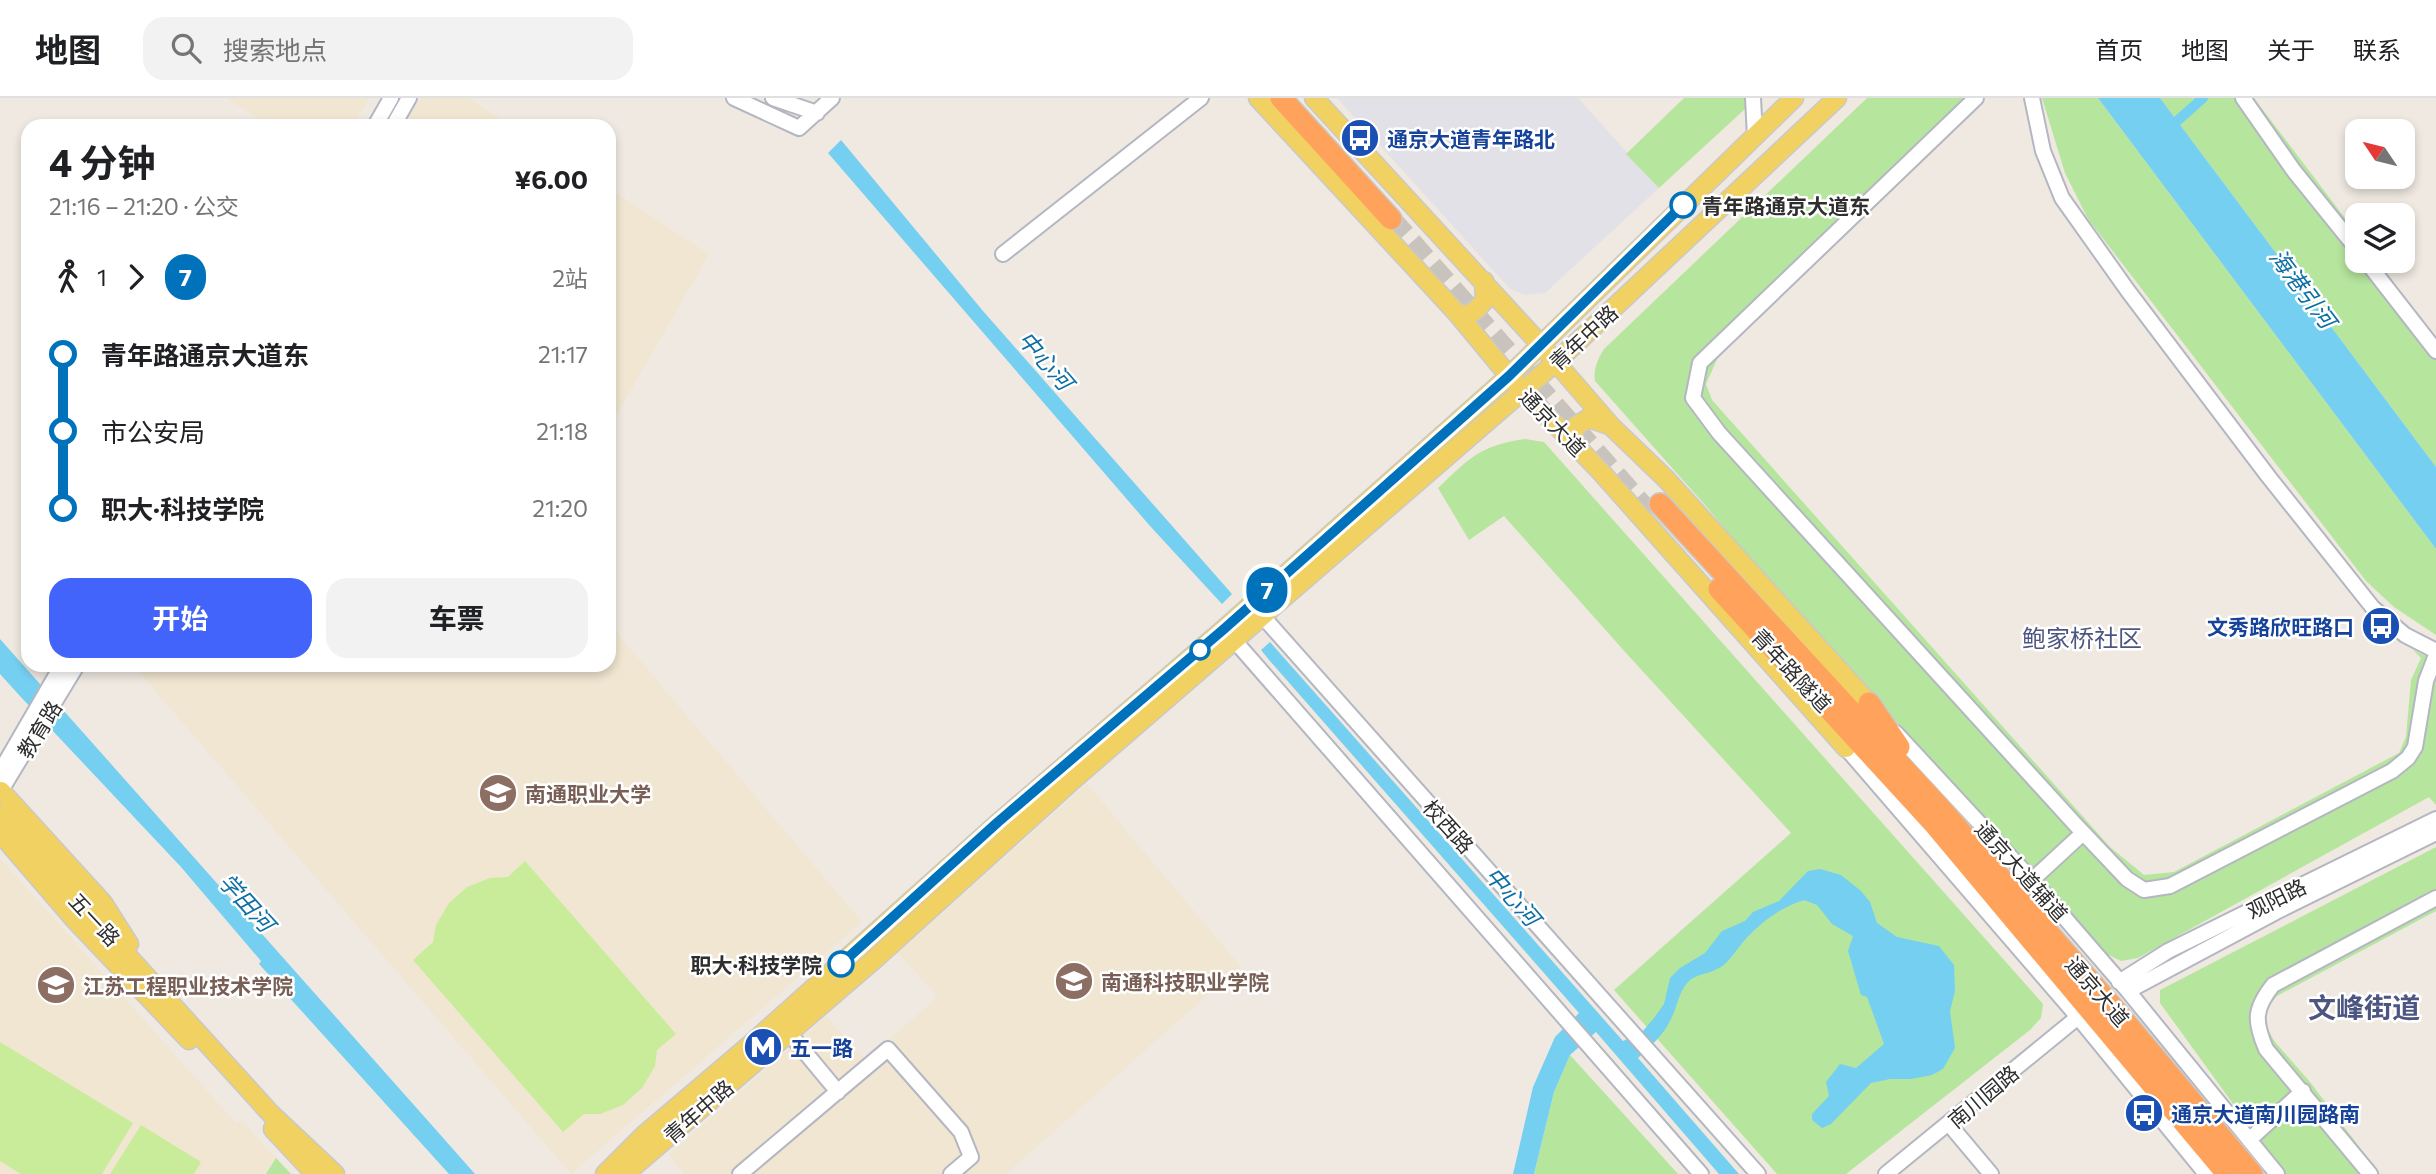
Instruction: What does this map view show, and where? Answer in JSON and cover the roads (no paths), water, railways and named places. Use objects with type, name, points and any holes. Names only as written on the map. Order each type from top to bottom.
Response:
[{"type":"highway","points":[[1281,98],[1396,215],[1301,98]]},
{"type":"highway","name":"青年路隧道","points":[[1655,509],[1939,818]]},
{"type":"highway","points":[[1869,703],[1939,818]]},
{"type":"highway","points":[[1846,748],[1939,818]]},
{"type":"highway","name":"通京大道","points":[[1939,818],[2227,1174]]},
{"type":"highway","name":"通京大道","points":[[1939,818],[2116,1011],[2252,1174]]},
{"type":"main road","name":"通京大道","points":[[1258,98],[1456,312],[1509,376],[1577,446],[1846,748]]},
{"type":"main road","name":"通京大道","points":[[1314,98],[1484,281],[1611,426],[1666,478],[1869,703]]},
{"type":"main road","name":"青年中路","points":[[625,1174],[789,1033],[1074,779],[1509,376],[1794,98]]},
{"type":"main road","name":"青年中路","points":[[1257,610],[1524,391],[1837,98]]},
{"type":"main road","points":[[1456,312],[1466,316],[1476,310],[1485,300],[1484,281]]},
{"type":"main road","points":[[1577,446],[1573,435],[1580,422],[1589,418],[1611,426]]},
{"type":"main road","name":"青年中路","points":[[605,1174],[644,1135],[751,1044],[998,822],[1229,635]]},
{"type":"main road","points":[[0,792],[103,903],[151,979]]},
{"type":"main road","name":"五一路","points":[[0,815],[271,1114],[335,1174]]},
{"type":"main road","name":"五一路","points":[[0,834],[74,919],[315,1174]]},
{"type":"main road","points":[[271,1114],[351,1174]]},
{"type":"street","points":[[379,119],[391,98]]},
{"type":"street","points":[[397,119],[409,98]]},
{"type":"street","points":[[734,98],[799,128],[832,98]]},
{"type":"street","points":[[773,98],[817,113]]},
{"type":"street","points":[[1003,254],[1201,98]]},
{"type":"street","points":[[1753,98],[1755,136]]},
{"type":"street","points":[[1976,98],[1700,363],[1693,398],[1719,433],[2127,879],[2144,890],[2170,886],[2392,771],[2408,758],[2415,747],[2426,681],[2436,653],[2405,635],[2373,608],[2267,476],[2128,291],[2062,198],[2043,151],[2032,98]]},
{"type":"street","points":[[2243,98],[2294,171],[2345,234]]},
{"type":"street","points":[[2376,273],[2436,351]]},
{"type":"street","name":"校西路","points":[[1257,610],[1758,1174]]},
{"type":"street","name":"校西路","points":[[1229,635],[1700,1174]]},
{"type":"street","name":"教育路","points":[[55,691],[60,672]]},
{"type":"street","name":"教育路","points":[[0,772],[71,672]]},
{"type":"street","name":"通京大道辅道","points":[[1869,703],[2032,880],[2277,1174]]},
{"type":"street","name":"教育路","points":[[0,792],[36,722]]},
{"type":"street","points":[[1846,748],[2078,1017],[2206,1174]]},
{"type":"street","name":"观阳路","points":[[2123,986],[2180,946],[2436,819]]},
{"type":"street","points":[[2032,880],[2083,833]]},
{"type":"street","name":"观阳路","points":[[2123,986],[2436,833]]},
{"type":"street","points":[[2370,1174],[2266,1049],[2259,1032],[2257,1017],[2261,1000],[2273,985],[2436,898]]},
{"type":"street","name":"南川园路","points":[[1886,1174],[2078,1017]]},
{"type":"street","points":[[789,1033],[838,1092]]},
{"type":"street","points":[[740,1174],[888,1049],[961,1132],[971,1157],[951,1174]]},
{"type":"street","points":[[2249,1140],[2303,1091]]},
{"type":"street","points":[[1949,1124],[1991,1174]]},
{"type":"water","points":[[2098,98],[2160,98],[2436,467],[2436,549]]},
{"type":"water","points":[[841,140],[983,311],[1232,594],[1222,604],[1150,526],[828,153]]},
{"type":"water","points":[[0,639],[21,663],[21,672],[29,672],[475,1174],[449,1174],[259,964],[261,961],[181,867],[0,674]]},
{"type":"water","points":[[1270,642],[1623,1041],[1642,1032],[1664,1004],[1670,978],[1680,968],[1705,953],[1722,931],[1745,921],[1753,912],[1779,901],[1808,871],[1820,869],[1841,875],[1861,891],[1870,902],[1877,923],[1897,937],[1939,946],[1954,965],[1955,991],[1950,1011],[1955,1048],[1943,1069],[1932,1075],[1871,1083],[1831,1124],[1822,1128],[1812,1120],[1812,1114],[1829,1096],[1826,1082],[1840,1064],[1856,1068],[1884,1044],[1867,997],[1861,995],[1848,951],[1853,936],[1832,924],[1817,905],[1804,900],[1779,911],[1763,922],[1722,967],[1688,982],[1667,1026],[1638,1058],[1739,1174],[1719,1174],[1596,1032],[1570,1055],[1554,1092],[1534,1174],[1513,1174],[1533,1087],[1555,1037],[1579,1013],[1270,661],[1261,650]]},
{"type":"waterway","points":[[2167,130],[2203,98]]},
{"type":"tunnel","points":[[1391,219],[1650,514]]},
{"type":"place","name":"通京大道青年路北","points":[[1360,138]]},
{"type":"place","name":"青年路通京大道东","points":[[1683,205]]},
{"type":"place","name":"文秀路欣旺路口","points":[[2381,626]]},
{"type":"place","name":"南通职业大学","points":[[498,793]]},
{"type":"place","name":"职大·科技学院","points":[[841,964]]},
{"type":"place","name":"南通科技职业学院","points":[[1074,981]]},
{"type":"place","name":"江苏工程职业技术学院","points":[[56,985]]},
{"type":"place","name":"五一路","points":[[763,1047]]},
{"type":"place","name":"通京大道南川园路南","points":[[2144,1113]]},
{"type":"district","name":"鲍家桥社区","points":[[2082,637]]},
{"type":"district","name":"文峰街道","points":[[2364,1007]]},
{"type":"water label","name":"海港引河","points":[[2303,288]]},
{"type":"water label","name":"中心河","points":[[1046,360]]},
{"type":"water label","name":"中心河","points":[[1513,896]]},
{"type":"water label","name":"学田河","points":[[247,902]]}]
